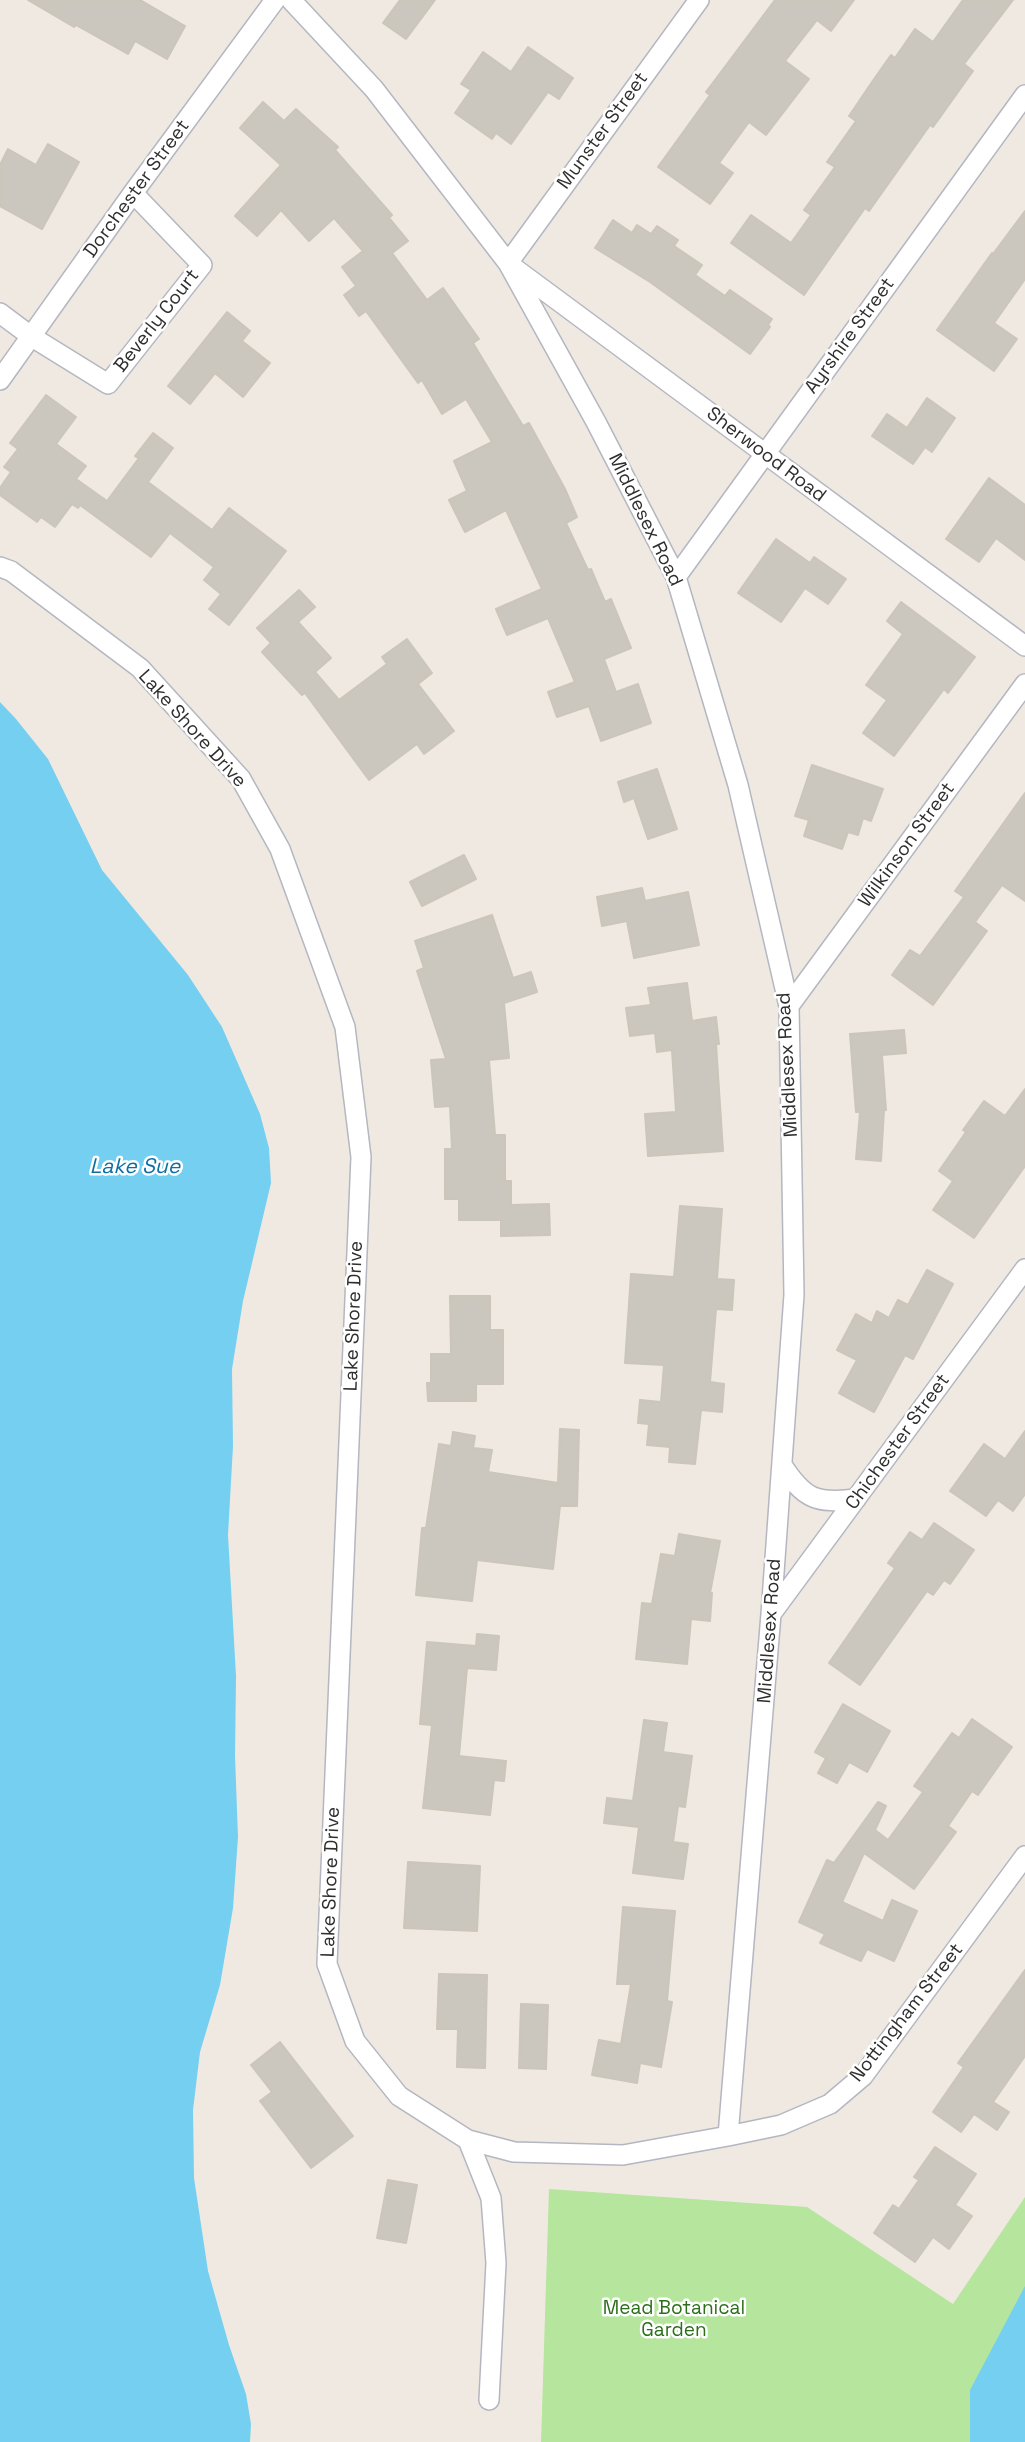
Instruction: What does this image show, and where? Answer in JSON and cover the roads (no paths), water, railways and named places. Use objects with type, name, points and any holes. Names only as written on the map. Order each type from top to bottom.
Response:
[{"type":"street","name":"Dorchester Street","points":[[0,380],[133,192],[275,0]]},
{"type":"street","name":"Middlesex Road","points":[[291,0],[374,89],[508,263],[596,422],[676,577],[738,785],[789,1006],[794,1295],[771,1615],[728,2136]]},
{"type":"street","name":"Munster Street","points":[[508,263],[699,0]]},
{"type":"street","name":"Ayrshire Street","points":[[676,577],[1025,95]]},
{"type":"street","name":"Beverly Court","points":[[32,337],[108,384],[202,265],[133,192]]},
{"type":"street","name":"Sherwood Road","points":[[508,263],[1025,646]]},
{"type":"street","points":[[0,313],[32,337]]},
{"type":"street","name":"Lake Shore Drive","points":[[0,567],[11,571],[140,668],[241,779],[280,849],[345,1027],[361,1157],[327,1964],[355,2041],[399,2096],[468,2140]]},
{"type":"street","name":"Wilkinson Street","points":[[789,1006],[1025,684]]},
{"type":"street","name":"Chichester Street","points":[[771,1615],[1025,1269]]},
{"type":"street","points":[[782,1465],[795,1486],[816,1499],[831,1502],[856,1499]]},
{"type":"street","name":"Nottingham Street","points":[[468,2140],[514,2152],[623,2155],[782,2125],[830,2104],[863,2077],[1025,1856]]},
{"type":"street","points":[[468,2140],[491,2198],[496,2263],[489,2400]]},
{"type":"water","name":"Lake Sue","points":[[0,702],[48,759],[102,870],[188,975],[222,1027],[260,1114],[269,1148],[271,1183],[243,1301],[232,1369],[233,1446],[228,1535],[236,1676],[238,1837],[233,1908],[220,1985],[200,2052],[193,2110],[194,2178],[208,2271],[246,2394],[251,2424],[250,2442],[0,2442]]},
{"type":"water","points":[[1025,2286],[1025,2442],[970,2442],[970,2390]]},
{"type":"park label","name":"Mead Botanical Garden","points":[[674,2320]]}]
